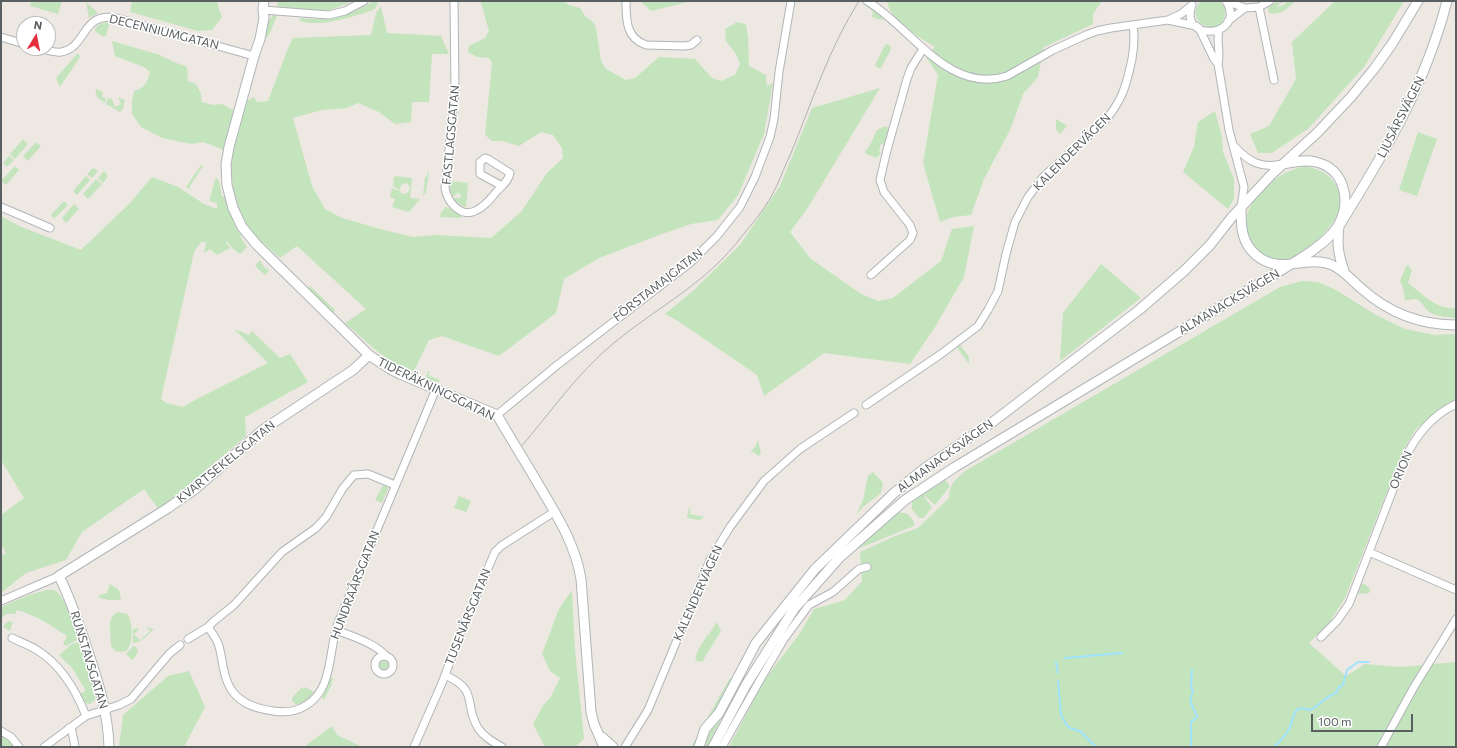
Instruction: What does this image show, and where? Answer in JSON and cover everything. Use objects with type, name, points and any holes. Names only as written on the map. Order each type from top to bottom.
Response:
[{"type":"main road","points":[[1418,1],[1374,69],[1351,97],[1317,133],[1271,175],[1241,208],[1242,234],[1250,249],[1256,256],[1270,263],[1291,265],[1325,262],[1344,271],[1370,296],[1396,313],[1428,323],[1456,325]]},
{"type":"main road","name":"LJUSÅRSVÄGEN","points":[[1339,226],[1405,114],[1438,36],[1447,1]]},
{"type":"main road","name":"TIDERÄKNINGSGATAN","points":[[263,5],[264,18],[260,39],[254,56],[227,158],[227,185],[233,208],[242,227],[257,246],[369,355],[395,372],[497,416],[554,512],[572,548],[579,566],[592,720],[604,747]]},
{"type":"main road","points":[[1283,164],[1304,161],[1316,162],[1326,166],[1340,181],[1345,194],[1345,207],[1339,226],[1337,239],[1338,253],[1344,271]]},
{"type":"main road","name":"ALMANACKSVÄGEN","points":[[699,747],[705,729],[719,713],[756,643],[815,569],[894,493],[925,468],[994,420],[1139,310],[1210,245],[1241,208]]},
{"type":"main road","points":[[1291,265],[1321,245],[1339,226]]},
{"type":"main road","name":"ALMANACKSVÄGEN","points":[[713,747],[746,685],[794,609],[840,557],[905,500],[955,467],[1291,265]]},
{"type":"main road","name":"KVARTSEKELSGATAN","points":[[59,576],[163,511],[195,489],[264,429],[353,370],[369,355]]},
{"type":"main road","name":"RUNSTAVSGATAN","points":[[59,576],[67,592],[96,672],[106,710],[109,747]]},
{"type":"main road","name":"TIDERÄKNINGSGATAN","points":[[599,735],[613,747]]},
{"type":"street","points":[[263,5],[329,15],[345,11],[364,1]]},
{"type":"street","name":"FASTLAGSGATAN","points":[[454,1],[456,91],[445,188],[446,192],[449,201],[463,211],[473,212],[484,206],[502,186],[509,177],[510,172],[487,158],[482,159],[479,168],[480,174],[502,186]]},
{"type":"street","points":[[626,1],[627,20],[630,32],[640,43],[646,45],[691,46],[697,40]]},
{"type":"street","name":"FÖRSTAMAJGATAN","points":[[497,416],[534,382],[690,263],[717,236],[740,206],[755,177],[770,137],[774,119],[779,72],[791,1]]},
{"type":"street","points":[[867,1],[887,15],[932,57],[963,74],[980,79],[998,79],[1007,76],[1079,38],[1097,31],[1168,20],[1180,14],[1194,3]]},
{"type":"street","points":[[1226,1],[1245,8],[1260,7],[1270,1]]},
{"type":"street","points":[[1226,1],[1230,11],[1228,21]]},
{"type":"street","points":[[1194,3],[1191,16],[1218,64]]},
{"type":"street","points":[[1260,7],[1274,80]]},
{"type":"street","points":[[1241,208],[1244,187],[1232,144],[1218,64],[1220,57],[1217,37],[1219,30],[1245,8]]},
{"type":"street","name":"DECENNIUMGATAN","points":[[56,52],[67,50],[76,43],[90,24],[105,17],[120,19],[254,56]]},
{"type":"street","points":[[1168,20],[1197,27],[1209,32],[1219,30]]},
{"type":"street","name":"KALENDERVÄGEN","points":[[866,405],[978,326],[998,291],[1015,222],[1026,201],[1044,176],[1102,124],[1122,97],[1126,86],[1134,44],[1133,25]]},
{"type":"street","points":[[1,37],[16,42]]},
{"type":"street","points":[[870,275],[910,240],[912,233],[910,225],[884,192],[880,180],[907,79],[923,50]]},
{"type":"street","points":[[1232,144],[1244,156],[1259,165],[1272,166],[1283,164]]},
{"type":"street","points":[[1,207],[50,228]]},
{"type":"street","name":"HUNDRAÅRSGATAN","points":[[208,627],[218,644],[225,678],[239,699],[249,705],[280,712],[298,710],[310,703],[320,693],[327,676],[336,630],[436,389]]},
{"type":"street","name":"ORION","points":[[1321,637],[1337,621],[1349,604],[1404,461],[1413,443],[1432,420],[1456,404]]},
{"type":"street","name":"KALENDERVÄGEN","points":[[625,747],[648,710],[712,558],[730,527],[764,481],[799,450],[854,413]]},
{"type":"street","points":[[188,640],[208,627],[240,600],[282,552],[309,534],[320,524],[326,517],[346,483],[354,475],[368,474],[395,485]]},
{"type":"street","name":"TUSENÅRSGATAN","points":[[414,747],[495,552],[501,546],[554,512]]},
{"type":"street","points":[[1369,552],[1456,590]]},
{"type":"street","points":[[722,747],[784,639],[809,604],[833,592],[858,568],[867,567]]},
{"type":"street","points":[[1,601],[59,576]]},
{"type":"street","points":[[1381,747],[1414,687],[1456,619]]},
{"type":"street","points":[[336,630],[360,639],[383,652],[386,656]]},
{"type":"street","points":[[12,638],[38,650],[56,666],[68,679],[86,716]]},
{"type":"street","points":[[44,747],[86,716],[119,706],[131,699],[169,654],[180,645]]},
{"type":"street","points":[[445,675],[454,679],[464,687],[469,697],[473,716],[479,729],[490,740],[500,746]]},
{"type":"street","points":[[69,728],[75,747]]},
{"type":"street","points":[[1,731],[11,737],[19,747]]},
{"type":"green space","points":[[32,1],[62,1],[58,14],[30,6]]},
{"type":"green space","points":[[132,1],[218,1],[218,6],[222,17],[212,30],[198,31],[130,12]]},
{"type":"green space","points":[[353,1],[331,10],[317,11],[277,7],[278,2]]},
{"type":"green space","points":[[374,1],[379,1],[375,9],[348,18],[316,23],[299,20],[300,18],[322,19],[339,17]]},
{"type":"green space","points":[[484,1],[564,1],[569,5],[580,8],[585,16],[593,22],[596,28],[601,61],[606,69],[626,80],[635,78],[659,57],[695,59],[712,78],[721,81],[735,75],[740,64],[736,54],[726,41],[725,29],[737,22],[746,24],[749,66],[766,75],[767,86],[773,83],[764,134],[738,195],[718,220],[691,224],[599,258],[564,279],[556,313],[499,356],[442,336],[429,340],[414,371],[394,363],[385,357],[345,323],[366,309],[297,246],[280,258],[250,231],[240,236],[247,247],[240,254],[232,248],[227,241],[226,242],[230,248],[217,255],[210,249],[204,253],[206,242],[201,242],[194,252],[161,399],[166,403],[183,407],[268,363],[234,329],[249,335],[252,331],[280,358],[290,354],[308,382],[245,417],[246,436],[159,510],[144,489],[82,532],[66,560],[26,573],[1,593],[1,556],[6,553],[1,544],[1,515],[24,498],[1,460],[1,216],[19,226],[81,250],[130,203],[152,177],[178,187],[204,204],[217,209],[217,203],[209,201],[216,177],[219,181],[222,197],[234,194],[231,168],[232,153],[203,142],[192,144],[160,137],[141,127],[132,114],[132,101],[134,91],[141,88],[145,84],[150,72],[144,67],[115,56],[112,41],[160,55],[187,67],[188,81],[196,84],[201,94],[202,102],[213,105],[222,104],[242,115],[247,101],[254,97],[257,102],[268,101],[293,38],[371,35],[376,13],[381,6],[387,33],[441,36],[449,54],[432,54],[429,102],[412,102],[411,122],[395,124],[379,112],[358,103],[347,108],[322,110],[293,118],[312,186],[325,209],[342,218],[413,237],[436,235],[491,238],[521,212],[547,173],[563,158],[562,148],[553,135],[541,132],[519,146],[503,141],[492,141],[485,135],[492,63],[489,58],[477,57],[468,52],[469,46],[485,38],[489,31],[481,3]]},
{"type":"green space","points":[[640,1],[692,1],[651,11]]},
{"type":"green space","points":[[887,1],[1102,1],[1093,14],[1093,24],[1044,47],[1038,77],[1023,94],[1011,128],[984,179],[971,215],[953,217],[940,222],[923,163],[938,75],[926,57],[935,47],[899,22],[890,9]]},
{"type":"green space","points":[[1201,1],[1220,1],[1225,11],[1222,22],[1217,26],[1210,27],[1199,21],[1196,16],[1196,9]]},
{"type":"green space","points":[[1278,1],[1284,2],[1279,4],[1277,7],[1284,5],[1287,1],[1295,1],[1287,9],[1273,14],[1269,13],[1269,7]]},
{"type":"green space","points":[[1335,1],[1404,1],[1364,67],[1309,128],[1272,153],[1258,153],[1250,134],[1269,126],[1296,79],[1292,42]]},
{"type":"green space","points":[[86,2],[98,13],[89,18]]},
{"type":"green space","points":[[863,4],[875,11],[884,20],[872,17],[873,11]]},
{"type":"green space","points":[[274,15],[277,16],[268,37],[264,38],[269,19]]},
{"type":"green space","points":[[110,22],[106,36],[102,36],[95,31],[95,28],[101,23]]},
{"type":"green space","points":[[888,44],[891,49],[881,68],[878,68],[875,65],[885,45]]},
{"type":"green space","points":[[77,54],[79,54],[80,57],[60,87],[56,78]]},
{"type":"green space","points":[[880,88],[807,209],[790,232],[811,259],[861,294],[878,301],[893,298],[941,261],[952,229],[974,226],[964,277],[935,327],[910,364],[824,353],[764,396],[757,375],[678,321],[665,314],[694,290],[740,245],[780,186],[812,108]]},
{"type":"green space","points":[[96,89],[103,92],[102,97],[106,98],[105,103],[97,96]]},
{"type":"green space","points":[[118,97],[125,100],[123,109],[120,112],[106,104],[108,98],[112,99],[115,107],[121,104]]},
{"type":"green space","points":[[1215,111],[1222,137],[1223,152],[1234,179],[1234,199],[1228,209],[1183,172],[1194,147],[1198,122]]},
{"type":"green space","points":[[1056,119],[1067,126],[1060,134],[1056,129]]},
{"type":"green space","points":[[885,126],[889,128],[884,145],[881,144],[879,151],[881,153],[877,158],[866,154],[865,151],[869,147],[877,130]]},
{"type":"green space","points":[[1418,132],[1437,139],[1417,196],[1399,190]]},
{"type":"green space","points":[[23,139],[28,144],[15,159],[10,154]]},
{"type":"green space","points":[[36,142],[41,146],[28,161],[23,156]]},
{"type":"green space","points":[[9,156],[14,160],[7,167],[3,163]]},
{"type":"green space","points":[[201,165],[203,166],[189,188],[194,192],[186,187]]},
{"type":"green space","points":[[15,166],[19,170],[6,185],[1,181]]},
{"type":"green space","points":[[1305,166],[1320,171],[1333,181],[1338,191],[1340,200],[1339,210],[1335,219],[1322,236],[1292,258],[1276,260],[1265,257],[1253,246],[1247,236],[1245,226],[1251,205],[1258,195],[1276,179],[1285,173]]},
{"type":"green space","points":[[93,168],[98,171],[92,178],[87,174]]},
{"type":"green space","points":[[104,171],[108,176],[103,183],[98,178]]},
{"type":"green space","points":[[428,172],[426,192],[423,196],[425,177],[427,177]]},
{"type":"green space","points":[[86,176],[90,180],[77,195],[73,191]]},
{"type":"green space","points":[[394,176],[412,178],[410,198],[420,199],[409,212],[392,207],[395,199],[390,197],[392,188],[405,194],[410,188],[407,183],[401,185],[400,190],[393,186]]},
{"type":"green space","points":[[96,179],[102,184],[88,199],[83,194]]},
{"type":"green space","points":[[450,181],[468,183],[466,207],[459,204],[453,198],[460,198],[461,194],[456,193],[455,196],[452,196]]},
{"type":"green space","points":[[64,201],[68,205],[54,219],[51,215]]},
{"type":"green space","points":[[74,204],[79,209],[66,223],[62,218]]},
{"type":"green space","points":[[446,207],[462,214],[461,218],[440,217],[441,212]]},
{"type":"green space","points":[[260,260],[264,267],[269,271],[265,275],[255,266]]},
{"type":"green space","points":[[1101,264],[1141,298],[1060,361],[1063,313]]},
{"type":"green space","points":[[1409,265],[1412,270],[1408,283],[1430,301],[1443,307],[1456,307],[1456,318],[1431,313],[1418,300],[1405,300],[1400,281],[1406,266]]},
{"type":"green space","points":[[1302,281],[1318,282],[1336,290],[1376,315],[1405,329],[1434,335],[1456,334],[1456,399],[1437,411],[1416,429],[1404,449],[1345,598],[1329,623],[1309,643],[1346,676],[1365,664],[1400,667],[1456,662],[1456,747],[729,747],[763,682],[800,633],[814,609],[845,600],[862,581],[860,552],[895,536],[918,528],[949,498],[950,489],[953,483],[965,471],[1280,287]]},
{"type":"green space","points":[[310,286],[335,310],[334,313],[308,288]]},
{"type":"green space","points":[[960,345],[969,357],[969,364],[958,349],[958,346]]},
{"type":"green space","points":[[428,371],[430,371],[428,375],[440,380],[438,383],[425,378]]},
{"type":"green space","points":[[758,440],[761,454],[758,456],[754,452],[750,452],[755,447]]},
{"type":"green space","points":[[873,472],[883,483],[881,493],[863,507],[856,515],[863,500],[868,476]]},
{"type":"green space","points":[[945,480],[950,486],[935,505],[924,495],[932,507],[924,518],[919,518],[911,508],[912,501]]},
{"type":"green space","points":[[383,485],[386,485],[388,489],[382,503],[375,500]]},
{"type":"green space","points":[[459,496],[471,501],[466,512],[454,508]]},
{"type":"green space","points":[[690,507],[690,514],[704,517],[700,520],[687,518]]},
{"type":"green space","points":[[899,512],[908,514],[914,522],[914,526],[855,550]]},
{"type":"green space","points":[[1362,583],[1369,588],[1369,593],[1358,594]]},
{"type":"green space","points":[[110,584],[119,590],[121,600],[108,600],[98,596],[107,593]]},
{"type":"green space","points":[[46,590],[54,590],[59,594],[72,621],[77,640],[66,646],[63,644],[67,636],[37,618],[17,610],[15,614],[7,614],[1,618],[1,607],[29,595]]},
{"type":"green space","points":[[572,590],[575,650],[584,739],[575,747],[545,747],[533,724],[544,704],[550,698],[560,678],[550,671],[542,654],[559,609]]},
{"type":"green space","points":[[118,612],[127,614],[132,632],[129,648],[126,651],[120,652],[115,651],[111,646],[110,630],[112,617]]},
{"type":"green space","points":[[9,621],[13,622],[10,631],[3,627]]},
{"type":"green space","points":[[717,622],[721,631],[716,639],[709,634]]},
{"type":"green space","points":[[146,627],[154,629],[142,640],[133,643],[133,630],[136,628],[139,629],[134,634],[140,640],[150,631]]},
{"type":"green space","points":[[708,634],[716,639],[702,662],[695,660],[697,652]]},
{"type":"green space","points":[[78,642],[87,662],[94,688],[95,700],[90,704],[85,702],[80,694],[85,691],[85,689],[72,668],[59,655],[72,644]]},
{"type":"green space","points":[[133,646],[136,647],[138,651],[132,660],[126,654]]},
{"type":"green space","points":[[384,658],[389,660],[391,665],[389,670],[384,672],[379,670],[377,665],[379,660]]},
{"type":"green space","points":[[189,671],[205,707],[184,747],[119,747],[123,715],[168,676]]},
{"type":"green space","points":[[331,678],[333,678],[331,686],[324,700],[322,697]]},
{"type":"green space","points":[[730,678],[732,678],[719,707],[696,747],[691,747]]},
{"type":"green space","points":[[302,687],[303,689],[305,687],[314,692],[309,699],[297,705],[292,701],[292,698]]},
{"type":"green space","points":[[734,693],[707,747],[702,747],[705,737]]},
{"type":"green space","points":[[332,726],[337,735],[362,747],[304,747]]},
{"type":"green space","points":[[1,735],[9,740],[15,747],[1,747]]},
{"type":"waterway","points":[[1065,658],[1122,653]]},
{"type":"waterway","points":[[1056,662],[1058,673]]},
{"type":"waterway","points":[[1274,747],[1289,729],[1297,710],[1300,708],[1309,710],[1316,707],[1328,697],[1336,693],[1339,687],[1343,685],[1347,670],[1358,662],[1369,662]]},
{"type":"waterway","points":[[1191,747],[1191,722],[1197,717],[1191,704],[1191,696],[1193,691],[1191,687],[1192,670]]},
{"type":"waterway","points":[[1058,681],[1061,715],[1068,727],[1081,732],[1096,747]]},
{"type":"tram line","points":[[520,448],[589,366],[615,342],[698,281],[714,267],[728,253],[757,217],[777,186],[830,56],[848,19],[859,1]]}]
